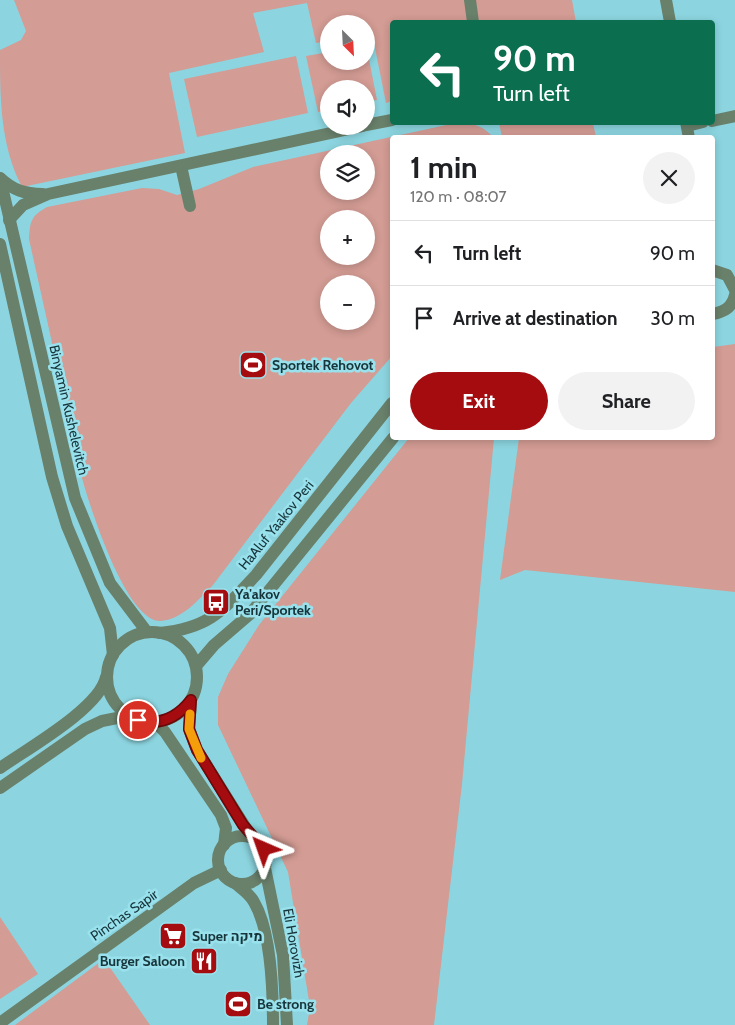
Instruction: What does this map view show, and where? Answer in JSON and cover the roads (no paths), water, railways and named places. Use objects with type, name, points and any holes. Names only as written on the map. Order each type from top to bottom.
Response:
[{"type":"street","points":[[470,0],[473,20]]},
{"type":"street","points":[[666,0],[670,20]]},
{"type":"street","points":[[715,120],[735,116]]},
{"type":"street","points":[[375,124],[390,120]]},
{"type":"street","points":[[9,220],[23,205],[48,194],[323,135]]},
{"type":"street","points":[[181,166],[190,206]]},
{"type":"street","points":[[0,178],[14,190],[31,194],[48,194]]},
{"type":"street","name":"Binyamin Kushelevitch","points":[[0,178],[75,498],[110,583],[120,600],[153,633]]},
{"type":"street","points":[[0,244],[54,486],[67,526],[110,628],[113,655]]},
{"type":"street","points":[[715,271],[722,272],[734,283]]},
{"type":"street","points":[[724,311],[729,307],[735,295]]},
{"type":"street","name":"HaAluf Yaakov Peri","points":[[153,633],[182,630],[197,626],[221,611],[235,598],[256,575],[390,406]]},
{"type":"street","points":[[196,666],[214,645],[250,614],[391,440]]},
{"type":"street","points":[[0,768],[85,708],[104,686],[113,655],[127,640],[153,633],[178,640],[189,652],[196,666],[197,683],[191,700],[189,729],[197,750],[252,838],[264,849],[265,868],[256,880],[242,884],[235,883],[229,880],[221,870],[219,857],[224,845],[226,828],[221,814],[165,732],[155,722]]},
{"type":"street","points":[[107,671],[109,692],[113,701],[128,716],[138,720]]},
{"type":"street","points":[[0,788],[85,729],[102,721],[117,718],[155,722],[176,716],[191,700]]},
{"type":"street","points":[[224,845],[237,837],[252,838]]},
{"type":"street","name":"Eli Horovizh","points":[[265,868],[286,982],[287,1025]]},
{"type":"street","name":"Pinchas Sapir","points":[[0,1023],[194,883],[221,870]]},
{"type":"street","name":"Eli Horovizh","points":[[235,883],[249,894],[260,916],[272,983],[273,1025]]},
{"type":"street","name":"Pinchas Sapir","points":[[0,1013],[47,989]]},
{"type":"place","name":"Sportek Rehovot","points":[[253,365]]},
{"type":"place","name":"Ya'akov Peri/Sportek","points":[[216,602]]},
{"type":"place","name":"Super מיקה","points":[[173,936]]},
{"type":"place","name":"Burger Saloon","points":[[204,961]]},
{"type":"place","name":"Be strong","points":[[238,1004]]}]
